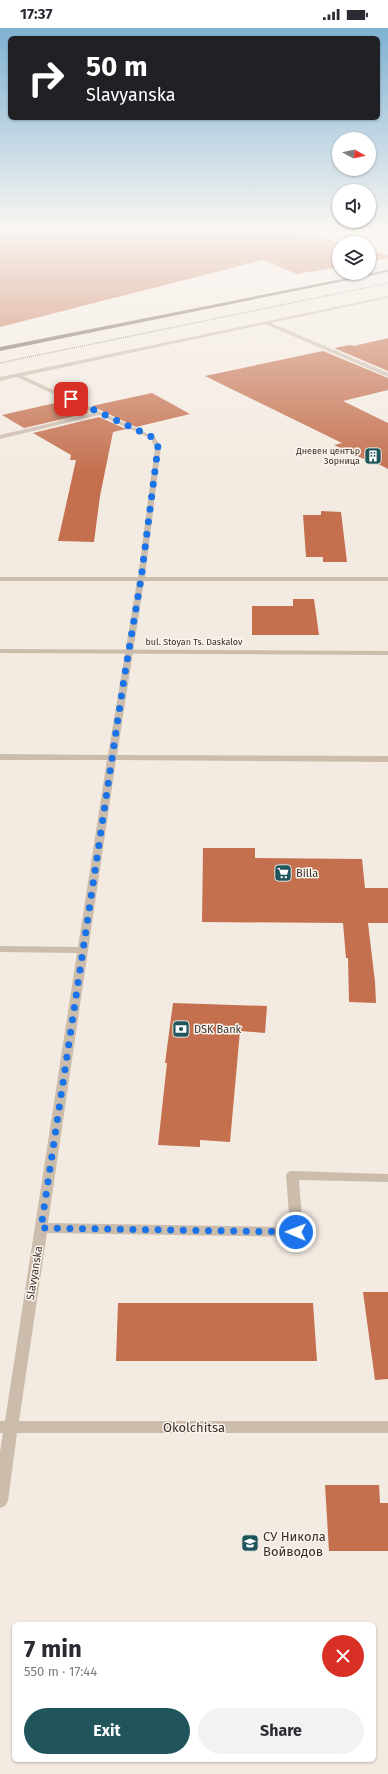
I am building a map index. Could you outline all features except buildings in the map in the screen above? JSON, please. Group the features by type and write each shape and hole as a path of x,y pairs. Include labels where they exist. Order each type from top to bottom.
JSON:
{"main road":[{"path":"0,349 182,312"}],"street":[{"path":"0,379 317,312"},
{"path":"266,323 388,374"},
{"name":"Slavyanska","path":"0,1501 6,1427 41,1228 141,579 158,447 152,437 17,375"},
{"path":"0,437 100,412"},
{"path":"0,579 388,579"},
{"name":"bul. Stoyan Ts. Daskalov","path":"0,651 388,653"},
{"path":"0,757 388,759"},
{"path":"0,949 83,950"},
{"path":"41,1228 296,1232 292,1175 388,1178"},
{"name":"Okolchitsa","path":"6,1427 388,1427"}],"railway":[{"path":"0,363 245,312"}],"place":[{"name":"Дневен център Зорница","path":"373,456"},
{"name":"Billa","path":"283,873"},
{"name":"DSK Bank","path":"181,1029"},
{"name":"СУ Никола Войводов","path":"250,1543"}],"route":[{"path":"71,399 152,437 158,447 141,579 124,679 41,1228 296,1232"}]}
